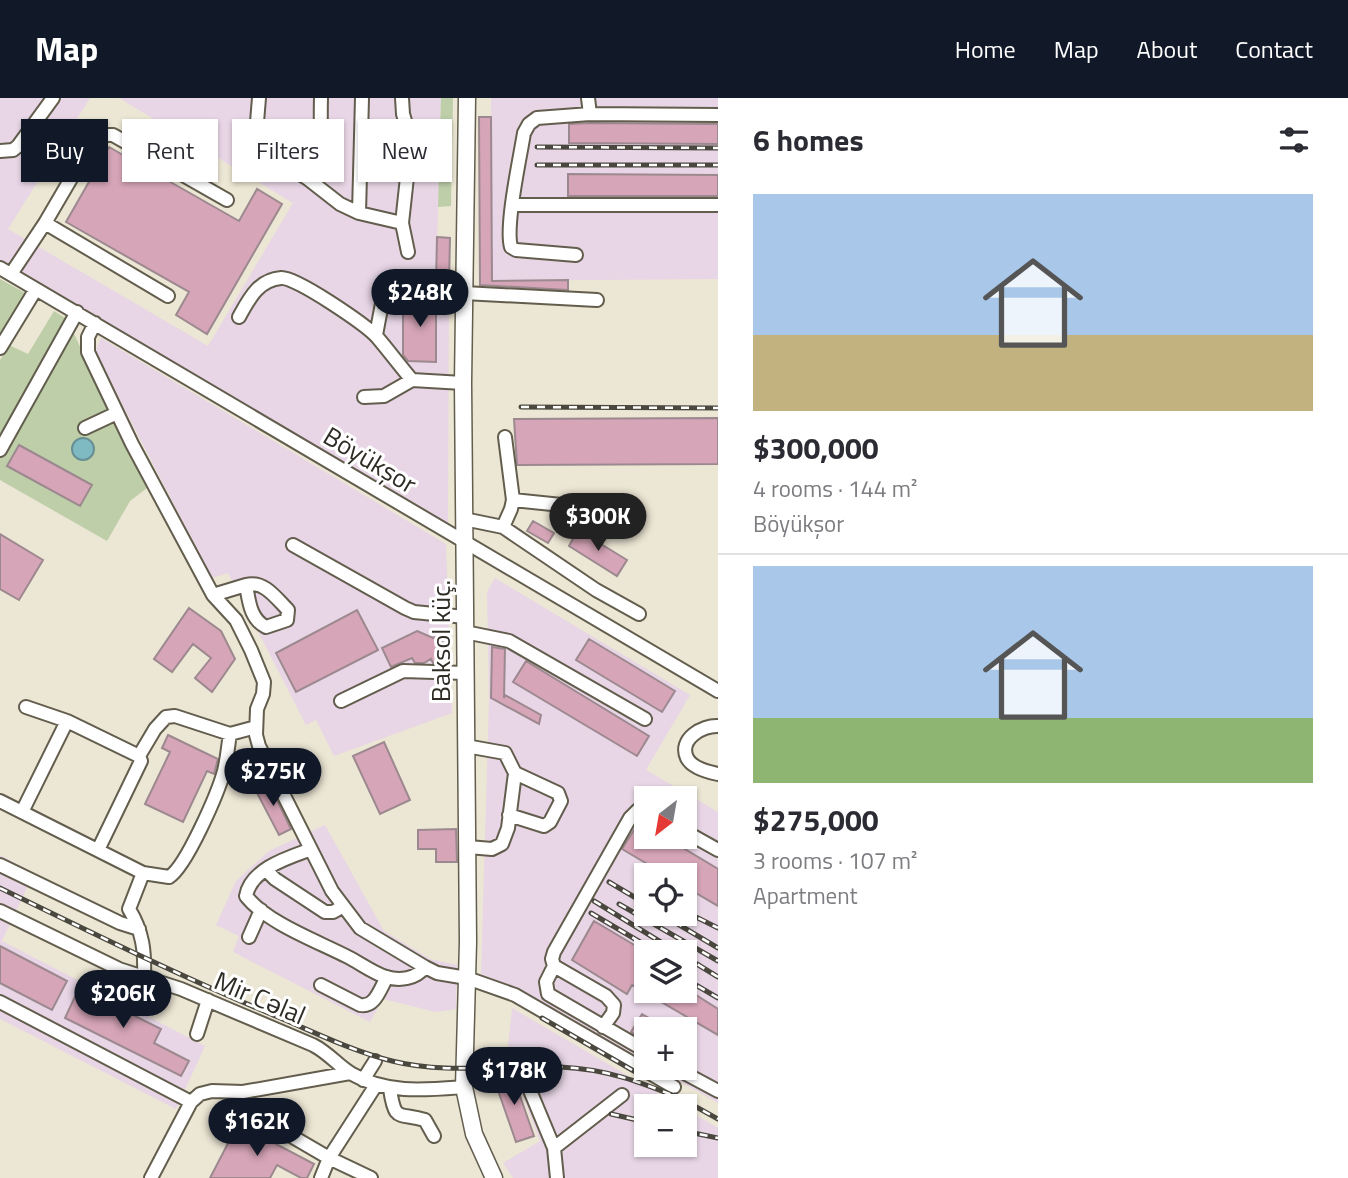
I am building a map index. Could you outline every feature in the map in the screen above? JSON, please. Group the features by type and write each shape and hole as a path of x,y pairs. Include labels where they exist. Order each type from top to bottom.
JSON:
{"main road":[{"name":"Baksol küç.","path":"467,98 463,383 468,847 464,1087 474,1134 495,1178"}],"street":[{"path":"0,151 13,150 18,146 52,98"},
{"path":"257,119 259,98"},
{"path":"321,98 321,119"},
{"path":"359,214 362,98"},
{"path":"402,98 403,114 411,141 402,223 408,252"},
{"path":"588,98 590,114"},
{"path":"576,255 516,250 511,247 509,241 513,205 524,133 529,124 537,118 590,114 718,115"},
{"path":"5,271 46,223 93,141 104,135 113,135 227,200"},
{"path":"313,182 340,204 359,214 402,223"},
{"path":"513,205 718,205"},
{"path":"46,223 168,296"},
{"name":"Böyükşor","path":"5,271 718,691"},
{"path":"239,317 261,285 282,277 318,294 376,335 412,380"},
{"path":"376,335 384,293 391,284 464,293 597,300"},
{"path":"0,348 36,289"},
{"path":"0,450 77,312"},
{"path":"95,323 88,337 88,352 117,413 213,595 236,620 264,682 257,709 258,746 309,850 342,907 360,928 425,967 515,995 674,1087"},
{"path":"364,397 384,396 412,380 463,383"},
{"path":"85,428 117,413"},
{"path":"503,527 513,500 505,437"},
{"path":"513,500 600,509"},
{"path":"464,519 503,527 596,590 639,614"},
{"path":"293,545 405,608 509,641 645,719"},
{"path":"213,595 246,585"},
{"path":"583,611 596,590"},
{"path":"341,701 403,671 465,673"},
{"path":"26,707 66,721 139,756 141,761 98,850"},
{"path":"139,756 155,729 166,717 175,716 230,734 256,727"},
{"path":"22,811 66,721"},
{"path":"718,726 703,727 695,732 686,752 691,763 718,774"},
{"path":"0,801 142,873 169,877 181,866 219,787 230,734"},
{"path":"466,746 505,753 515,773 502,845 492,849 468,847"},
{"path":"509,815 544,826 550,822 561,802 558,793 515,773"},
{"path":"634,814 554,952 554,966 546,982 548,994 634,1044"},
{"path":"697,838 718,850"},
{"path":"309,850 281,860 266,870 253,880 246,896 261,910 387,977 408,978 419,974 425,967"},
{"path":"0,865 120,923 139,929"},
{"path":"266,870 324,912 333,912 342,907"},
{"path":"142,873 129,909 145,949 144,978"},
{"path":"249,937 261,910"},
{"name":"Mir Cəlal","path":"0,911 119,969 208,1000 325,1051 349,1073 376,1085 390,1089 464,1087"},
{"path":"554,966 606,996 614,1004 613,1013 603,1027"},
{"path":"321,985 366,1006 371,1004 387,977"},
{"path":"197,1034 208,1000"},
{"path":"0,1002 191,1102"},
{"path":"363,1080 375,1061"},
{"path":"151,1178 191,1102 200,1094 212,1091 243,1092 349,1073"},
{"path":"524,1076 554,1148 557,1178"},
{"path":"697,1080 718,1091"},
{"path":"321,1178 329,1158 376,1085"},
{"path":"390,1089 393,1111 397,1115 425,1120 434,1136"},
{"path":"554,1148 622,1095"},
{"path":"257,1116 329,1158 371,1178"}],"shaded area":[{"path":"0,98 90,98 77,119 21,119 21,182 37,182 8,229 208,346 293,203 258,182 344,182 344,119 232,119 232,166 218,158 218,119 154,119 119,98 441,98 440,119 358,119 358,182 439,182 436,282 449,283 448,523 0,261"},
{"path":"491,98 718,98 718,279 492,281"},
{"path":"101,338 446,544 452,713 334,756 316,720 306,725 228,573 212,578 95,352"},
{"path":"495,578 690,695 646,770 673,786 634,786 634,849 697,849 697,800 718,812 718,1103 677,1080 697,1080 697,1017 634,1017 634,1055 519,989 481,974 489,700 487,592"},
{"path":"325,825 384,931 430,959 457,965 456,1009 436,1012 383,999 370,1022 233,952 239,936 216,925 236,881 269,851"},
{"path":"0,855 34,873 2,941 205,1046 176,1109 0,1019"},
{"path":"512,1008 659,1094 634,1094 634,1157 697,1157 697,1116 718,1128 718,1178 513,1178 503,1163 540,1141 507,1055"}],"green space":[{"path":"441,98 453,98 452,152 452,119 440,119"},
{"path":"439,182 451,182 451,206 438,207"},
{"path":"0,279 25,293 0,335"},
{"path":"54,311 67,319 147,488 130,501 107,541 0,480 0,360 9,345 28,354"}],"water":[{"path":"83,438 91,441 94,449 91,457 83,460 75,457 72,449 75,441"}],"building":[{"path":"479,117 491,117 492,281 568,280 568,290 480,285"},
{"path":"569,124 718,124 718,144 569,143"},
{"path":"108,149 122,154 122,182 170,182 239,221 257,189 282,204 207,334 176,315 189,292 66,222 89,182 108,182"},
{"path":"568,174 718,175 718,196 568,196"},
{"path":"437,237 450,238 449,282 436,281"},
{"path":"403,295 436,298 436,362 408,361 403,355"},
{"path":"718,418 718,464 517,465 514,419"},
{"path":"19,445 92,485 80,506 7,466"},
{"path":"533,521 554,533 548,543 527,531"},
{"path":"578,530 627,560 617,576 569,546"},
{"path":"0,534 43,560 19,600 0,589"},
{"path":"189,608 221,631 235,659 212,692 195,678 211,658 193,644 172,672 154,659"},
{"path":"357,610 378,650 296,692 276,653"},
{"path":"417,631 433,638 439,635 444,645 437,648 445,663 433,663 431,659 424,663 415,663 412,658 391,667 382,648"},
{"path":"589,639 675,691 662,712 576,660"},
{"path":"492,647 505,649 504,698 505,695 541,715 539,724 491,698"},
{"path":"526,661 649,736 637,756 513,682"},
{"path":"168,735 218,759 214,774 207,771 183,822 145,804 170,752 162,748"},
{"path":"384,742 410,800 380,814 353,756"},
{"path":"268,782 291,829 279,835 255,789"},
{"path":"456,829 457,862 436,862 436,849 418,849 418,830"},
{"path":"634,830 634,849 685,849 718,869 718,906 697,894 697,863 646,863 622,849"},
{"path":"594,921 634,945 634,986 632,985 627,994 572,960"},
{"path":"0,946 67,981 52,1010 0,983"},
{"path":"79,988 161,1029 154,1043 189,1061 181,1076 65,1018"},
{"path":"697,996 718,1009 718,1035 697,1023 697,1017 687,1017 663,1003 697,1003"},
{"path":"512,1073 534,1136 516,1142 494,1079"},
{"path":"238,1124 314,1164 307,1178 301,1178 277,1165 270,1178 210,1178"}],"railway":[{"path":"537,147 718,148"},
{"path":"537,165 718,165"},
{"path":"521,407 718,408"},
{"path":"609,882 634,897"},
{"path":"0,888 208,987 377,1057 434,1067 539,1066 593,1070 669,1094"},
{"path":"594,901 657,940"},
{"path":"619,904 718,961"},
{"path":"591,913 637,940"},
{"path":"697,918 718,928"},
{"path":"681,926 718,948"},
{"path":"697,964 718,977"},
{"path":"697,986 718,998"},
{"path":"542,1018 634,1071"},
{"path":"697,1107 718,1119"},
{"path":"611,1114 634,1119"},
{"path":"697,1134 718,1138"}]}
